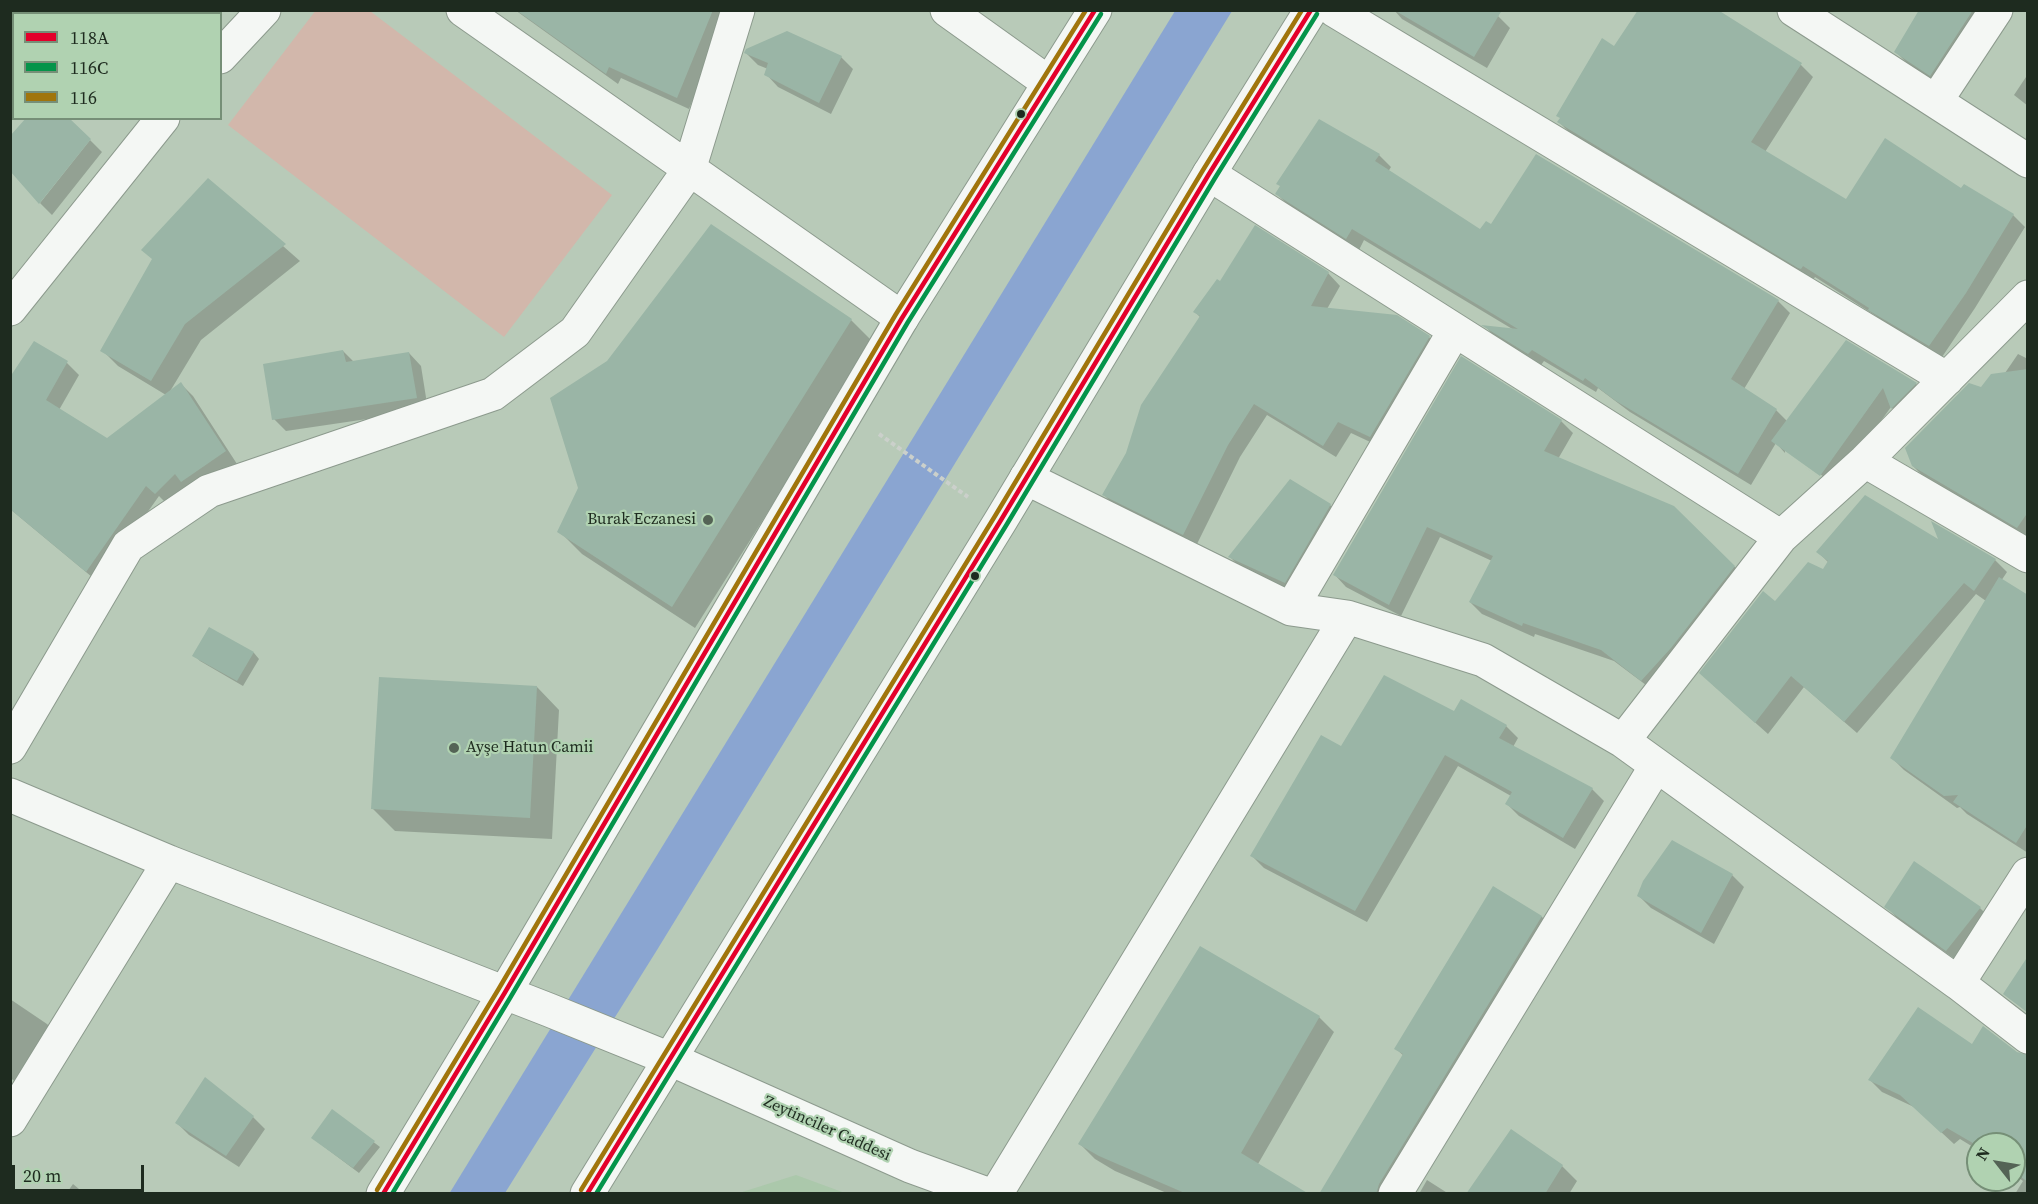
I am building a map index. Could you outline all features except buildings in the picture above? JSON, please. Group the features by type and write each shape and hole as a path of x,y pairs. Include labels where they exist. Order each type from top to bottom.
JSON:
{"street":[{"path":"222,55 264,10"},
{"path":"463,10 902,318"},
{"path":"10,747 128,546 209,491 493,394 575,332 689,170 738,10"},
{"path":"947,10 1049,83"},
{"path":"383,1194 504,994 902,318 1095,10"},
{"path":"587,1194 1311,10"},
{"path":"1335,10 1947,379"},
{"path":"1936,102 1996,10"},
{"path":"1794,11 2028,161"},
{"path":"10,309 154,122"},
{"path":"1209,174 1781,537"},
{"path":"1623,741 1781,537 1865,461 2028,297"},
{"path":"1291,609 1455,330"},
{"path":"1865,461 2028,556"},
{"path":"1026,478 1291,609 1347,617 1483,660 1623,741 1958,983 2028,1037"},
{"path":"996,1194 1347,617"},
{"path":"1395,1194 1656,766"},
{"name":"Zeytinciler Caddesi","path":"10,795 169,862 670,1059 910,1166 987,1194"},
{"path":"10,1120 169,862"},
{"path":"1958,983 2028,874"}],"path":[{"path":"876,432 974,501"}],"shaded area":[{"path":"316,10 370,11 612,195 504,337 228,125"},
{"path":"796,1175 845,1193 739,1193"}],"water":[{"path":"1175,11 1232,11 657,950 505,1193 449,1194"}],"transit line":[{"name":"116","path":"377,1190 498,990 896,314 1086,10"},
{"name":"118A","path":"383,1194 504,994 902,318 1095,10"},
{"name":"116","path":"581,1190 995,516 1302,10"},
{"name":"118A","path":"587,1194 1311,10"},
{"name":"116C","path":"392,1194 908,322 1101,14"},
{"name":"116C","path":"596,1194 1317,14"}],"place":[{"name":"Burak Eczanesi","path":"708,520"},
{"name":"Ayşe Hatun Camii","path":"454,748"}]}
